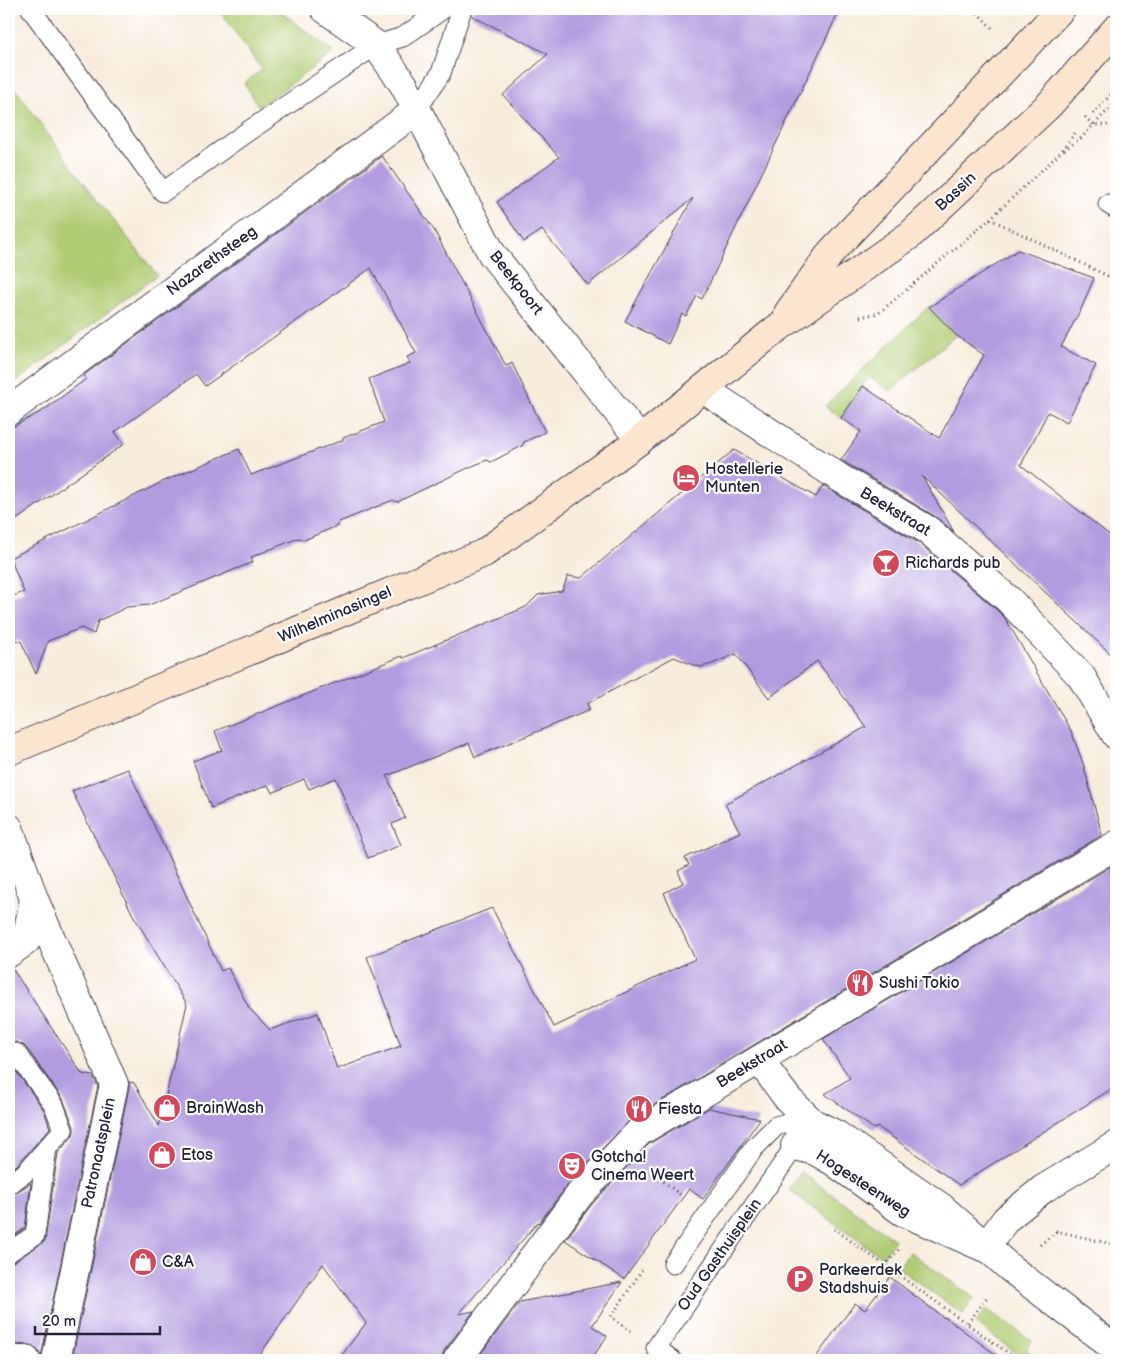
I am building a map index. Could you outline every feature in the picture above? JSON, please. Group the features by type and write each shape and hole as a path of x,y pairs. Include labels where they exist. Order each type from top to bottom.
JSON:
{"street":[{"name":"Beekpoort","path":"325,9 376,45 404,85 492,254 640,440"},
{"name":"Bassin","path":"775,330 832,251 1061,9"},
{"name":"Bassin","path":"640,440 775,330 910,235 1049,105 1116,29"},
{"name":"Nazarethsteeg","path":"9,411 416,111"},
{"name":"Beekstraat","path":"703,389 840,478 928,530 1009,600 1081,676 1116,735"},
{"name":"Wilhelminasingel","path":"9,751 484,553 640,440"},
{"name":"Patronaatsplein","path":"9,828 34,900 114,1084 56,1360"},
{"name":"Beekstraat","path":"457,1360 580,1194 638,1132 1116,845"},
{"path":"9,953 26,941 34,900"},
{"name":"Hogesteenweg","path":"759,1060 788,1099 813,1123 837,1135 941,1207 985,1248 1108,1352"},
{"name":"Hogesteenweg","path":"813,1123 795,1146 814,1151 834,1162 903,1212 985,1248"},
{"path":"985,1248 1006,1218 1043,1189 1116,1145"},
{"path":"16,1360 26,1360"}],"lane":[{"path":"32,9 163,192 247,132 376,45 403,37 443,9"},
{"path":"416,111 441,73 462,9"},
{"path":"9,1057 16,1054 54,1106 62,1130 25,1174 9,1184"},
{"path":"672,1264 754,1148 776,1126 794,1120 813,1123"},
{"name":"Oud Gasthuisplein","path":"672,1360 656,1348 795,1146"},
{"path":"9,1252 35,1235 47,1148"}],"path":[{"path":"974,9 994,31"},
{"path":"1061,152 1081,138 1116,102"},
{"path":"990,219 1116,280"},
{"path":"1006,1218 1116,1245"},
{"path":"834,1229 1018,1360"},
{"path":"885,1266 903,1244"},
{"path":"968,1323 983,1302"}],"green space":[{"path":"219,9 277,9 334,52 259,107 244,83 262,70"},
{"path":"9,80 74,170 157,275 9,387"},
{"path":"929,306 956,335 890,391 869,377 841,418 825,406"},
{"path":"801,1172 895,1240 882,1257 789,1190"},
{"path":"910,1252 974,1298 963,1314 898,1268"},
{"path":"986,1309 1032,1341 1026,1349 1040,1360 1025,1360 976,1323"}],"building":[{"path":"473,9 840,9 702,299 697,296 686,316 682,314 668,344 625,321 693,198 588,285 542,230 524,242 497,202 559,157 503,95 548,54 472,16"},
{"path":"382,156 434,230 506,366 512,363 545,432 491,462 487,460 470,467 397,502 393,500 339,522 337,526 304,540 299,538 251,557 253,562 149,605 127,607 98,621 94,634 81,628 48,641 36,674 21,641 19,642 18,640 9,644 9,598 24,592 10,558 162,482 239,449 251,475 343,440 343,438 384,422 369,379 410,363 407,357 416,353 371,268 205,386 196,374 115,432 124,444 9,525 9,429 44,410 86,379 84,375"},
{"path":"1018,250 1094,278 1082,307 1061,347 1096,365 1067,422 1048,412 1021,465 1116,540 1116,659 922,476 954,532 936,517 841,460 861,431 841,418 863,386 939,438 984,355 956,335 929,307"},
{"path":"734,450 816,497 823,486 919,543 1005,618 1071,731 1083,763 1102,835 631,1119 569,1183 539,1223 459,1314 474,1311 444,1351 442,1360 338,1360 366,1323 323,1264 256,1360 72,1360 129,1082 134,1083 159,1126 187,1004 133,915 72,791 128,769 221,971 228,968 249,1008 270,1030 318,1013 337,1069 401,1046 367,957 492,908 554,1027 695,959 664,893 683,883 678,871 689,865 685,858 740,832 725,804 866,727 817,661 769,698 736,654 701,667 674,657 587,704 590,710 475,757 469,743 387,776 405,818 392,824 401,845 368,858 336,778 309,789 304,779 272,793 268,785 211,808 193,761 222,750 215,731 402,656 403,658 526,607 538,595 562,591 568,576 581,578"},
{"path":"1110,867 1116,891 1116,1086 959,1185 878,1127 874,1129 825,1094 850,1078 823,1039"},
{"path":"9,968 12,968 82,1074 93,1076 98,1086 41,1357 33,1346 26,1344 9,1346 9,1263 45,1241 58,1153 72,1137 74,1127 63,1099 25,1046 16,1042 9,1044"},
{"path":"13,1067 44,1110 50,1128 17,1165 9,1171 9,1068"},
{"path":"709,1108 760,1119 703,1199 689,1189 624,1279 565,1240 592,1204 649,1144"},
{"path":"31,1183 25,1228 9,1239 9,1195"},
{"path":"890,1277 1003,1360 814,1360 855,1303 865,1310"},
{"path":"622,1282 592,1326 607,1336 591,1360 476,1360 520,1302"}],"place":[{"name":"Hostellerie Munten","path":"686,478"},
{"name":"Richards pub","path":"886,563"},
{"name":"Sushi Tokio","path":"860,983"},
{"name":"BrainWash","path":"167,1108"},
{"name":"Fiesta","path":"639,1109"},
{"name":"Etos","path":"162,1155"},
{"name":"Gotcha! Cinema Weert","path":"572,1166"},
{"name":"C&A","path":"143,1262"},
{"name":"Parkeerdek Stadshuis","path":"800,1279"}]}
